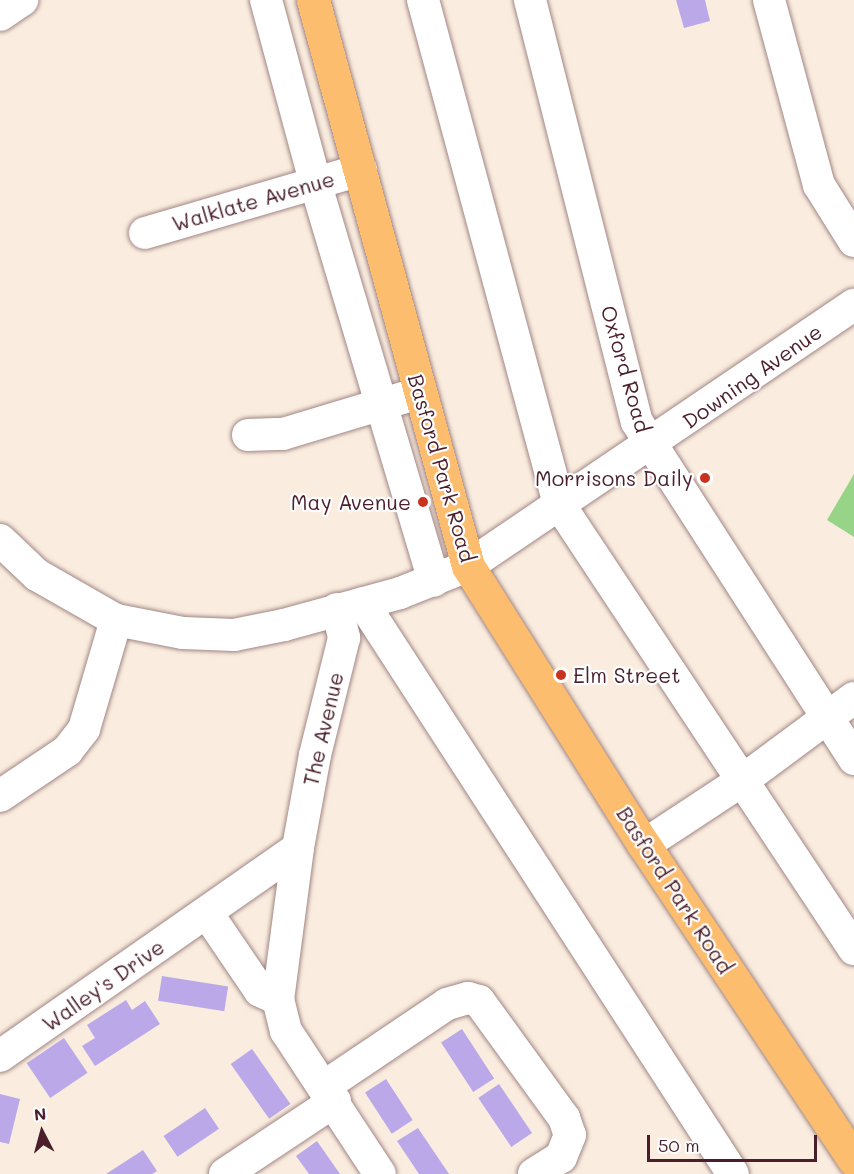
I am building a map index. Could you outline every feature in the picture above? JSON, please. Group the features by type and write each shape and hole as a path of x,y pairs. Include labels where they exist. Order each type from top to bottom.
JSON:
{"main road":[{"name":"Basford Park Road","path":"313,0 468,566 644,845 854,1160"}],"street":[{"path":"0,15 22,0"},
{"name":"Basford Park Road","path":"266,0 315,182 434,581"},
{"path":"423,0 559,504 854,949"},
{"name":"Oxford Road","path":"530,0 637,422 650,446 854,759"},
{"path":"769,0 819,185 854,241"},
{"name":"Walklate Avenue","path":"145,233 361,170"},
{"name":"Downing Avenue","path":"468,566 650,446 854,305"},
{"path":"248,435 283,434 419,393"},
{"path":"0,540 37,575 117,621 183,633 234,635 350,606 434,581 468,566"},
{"path":"350,606 733,1174"},
{"name":"The Avenue","path":"350,606 315,755 298,848 278,999 286,1031 330,1093 380,1174"},
{"path":"0,796 67,751 84,729 117,621"},
{"path":"644,845 743,780 854,698"},
{"path":"278,999 260,991 207,913 298,848"},
{"name":"Walley's Drive","path":"0,1056 207,913"},
{"path":"225,1174 447,1004 468,998 479,1000 564,1118 570,1135 561,1157 534,1174"}],"green space":[{"path":"854,474 854,537 827,520"}],"building":[{"path":"676,0 705,0 710,21 684,28"},
{"path":"162,976 228,986 224,1011 158,1001"},
{"path":"126,1000 132,1010 145,1001 160,1024 95,1066 82,1046 95,1038 87,1025"},
{"path":"462,1029 494,1078 473,1092 441,1043"},
{"path":"64,1038 87,1073 50,1098 27,1063"},
{"path":"252,1049 290,1104 269,1119 231,1064"},
{"path":"386,1079 413,1120 392,1134 365,1093"},
{"path":"499,1084 532,1133 511,1147 478,1098"},
{"path":"0,1094 20,1099 9,1144 0,1142"},
{"path":"205,1108 219,1129 178,1157 164,1136"},
{"path":"418,1128 449,1174 419,1174 397,1141"},
{"path":"317,1141 340,1174 309,1174 296,1156"},
{"path":"143,1150 157,1171 152,1174 106,1174"}],"place":[{"name":"Morrisons Daily","path":"705,478"},
{"name":"May Avenue","path":"423,502"},
{"name":"Elm Street","path":"561,675"}]}
